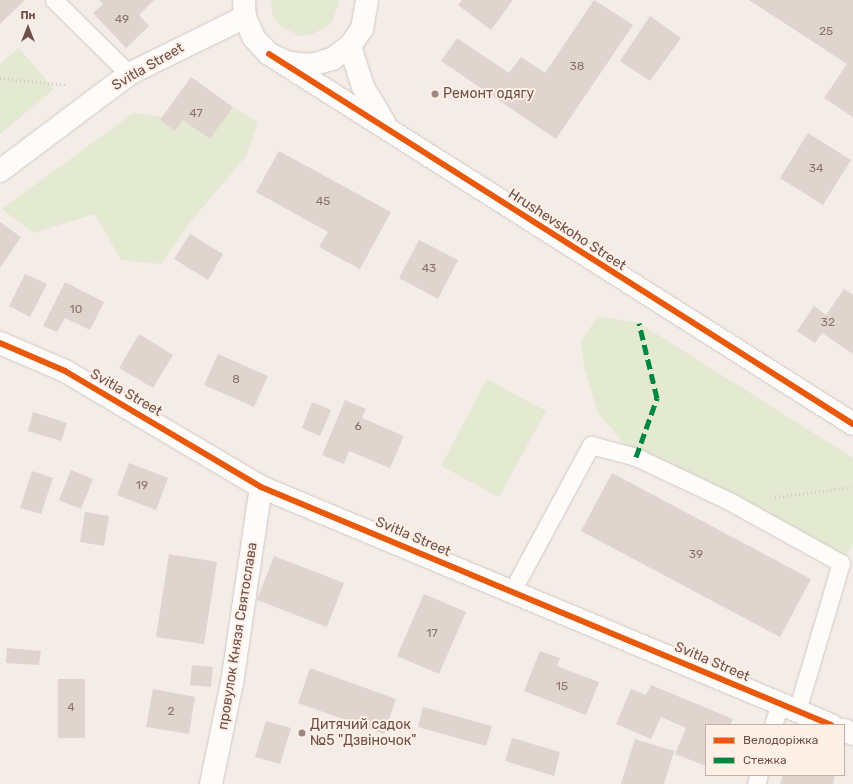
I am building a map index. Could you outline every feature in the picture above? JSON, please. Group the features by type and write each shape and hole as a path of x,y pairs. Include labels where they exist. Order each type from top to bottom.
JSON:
{"street":[{"path":"245,9 254,38 269,54 289,63 311,65 332,59 350,46 362,28 369,3"},
{"name":"Svitla Street","path":"0,171 129,74 245,9"},
{"name":"Hrushevskoho Street","path":"350,46 364,87 387,127"},
{"name":"Hrushevskoho Street","path":"269,54 387,127 584,256 853,424"},
{"name":"Svitla Street","path":"0,343 65,371 261,487 829,724"},
{"name":"провулок Князя Святослава","path":"211,784 232,683 261,487"}],"lane":[{"path":"54,0 129,74"},
{"path":"512,591 591,445 636,457 731,502 841,563 788,707 774,724"}],"path":[{"path":"0,78 108,90"},
{"path":"731,502 853,487"}],"green space":[{"path":"271,0 339,0 339,3 331,24 311,35 300,36 280,26 273,17"},
{"path":"19,48 54,89 0,134 0,64"},
{"path":"233,107 258,122 246,156 192,220 161,264 121,260 95,214 33,233 2,209 133,113 200,121"},
{"path":"598,316 639,323 853,458 853,544 841,563 636,457 598,413 584,366 581,341"},
{"path":"487,379 546,411 499,497 441,466"}],"building":[{"path":"0,0 25,0 0,24"},
{"path":"99,0 154,0 139,15 149,26 126,48 93,13 103,4"},
{"path":"462,0 513,0 491,30 458,5"},
{"path":"594,0 633,25 556,139 441,61 457,38 509,73 521,57 545,73"},
{"path":"749,0 853,0 853,117 824,98 847,64"},
{"path":"650,16 681,38 650,81 620,61"},
{"path":"191,77 233,107 210,139 183,120 175,131 160,120"},
{"path":"808,133 851,160 823,205 780,178"},
{"path":"279,151 391,212 360,269 319,247 328,232 256,192"},
{"path":"0,222 21,237 0,268"},
{"path":"190,234 223,254 208,280 174,259"},
{"path":"419,240 458,260 438,299 399,278"},
{"path":"25,274 47,284 30,317 9,306"},
{"path":"65,282 104,302 90,330 65,318 57,332 43,326"},
{"path":"844,289 853,295 853,354 822,333 815,343 797,331 814,306 826,315"},
{"path":"139,334 173,355 153,388 119,368"},
{"path":"218,354 268,376 254,407 204,385"},
{"path":"345,400 366,409 362,418 404,436 390,468 349,451 344,464 322,455"},
{"path":"312,402 331,410 320,436 302,428"},
{"path":"33,412 67,423 61,441 28,431"},
{"path":"129,463 168,478 156,510 117,495"},
{"path":"71,470 93,479 81,509 59,500"},
{"path":"32,471 53,478 41,514 20,508"},
{"path":"612,473 811,579 780,637 581,531"},
{"path":"85,512 109,516 104,546 80,542"},
{"path":"169,554 217,562 204,644 156,637"},
{"path":"274,556 344,583 327,627 257,600"},
{"path":"424,594 466,612 439,674 397,656"},
{"path":"7,648 41,651 39,665 6,663"},
{"path":"540,651 560,658 557,666 599,682 586,715 524,691"},
{"path":"192,665 213,667 211,687 190,685"},
{"path":"310,668 396,699 384,734 298,703"},
{"path":"58,679 85,679 85,738 58,738"},
{"path":"651,685 733,719 730,724 705,724 705,766 675,754 686,728 661,717 651,739 616,724 631,689 646,695"},
{"path":"153,689 195,697 189,734 146,727"},
{"path":"423,707 492,726 486,746 418,727"},
{"path":"266,721 291,728 280,764 255,757"},
{"path":"512,738 560,752 554,776 505,761"},
{"path":"635,739 674,751 664,784 621,784"},
{"path":"783,776 835,776 833,784 780,784"}],"marked path":[{"path":"636,457 657,398 639,323"}],"cycle path":[{"path":"269,54 853,424"},
{"path":"0,343 65,371 261,487 829,724"}],"place":[{"name":"Ремонт одягу","path":"435,94"},
{"name":"Дитячий садок №5 \"Дзвіночок\"","path":"302,733"}]}
